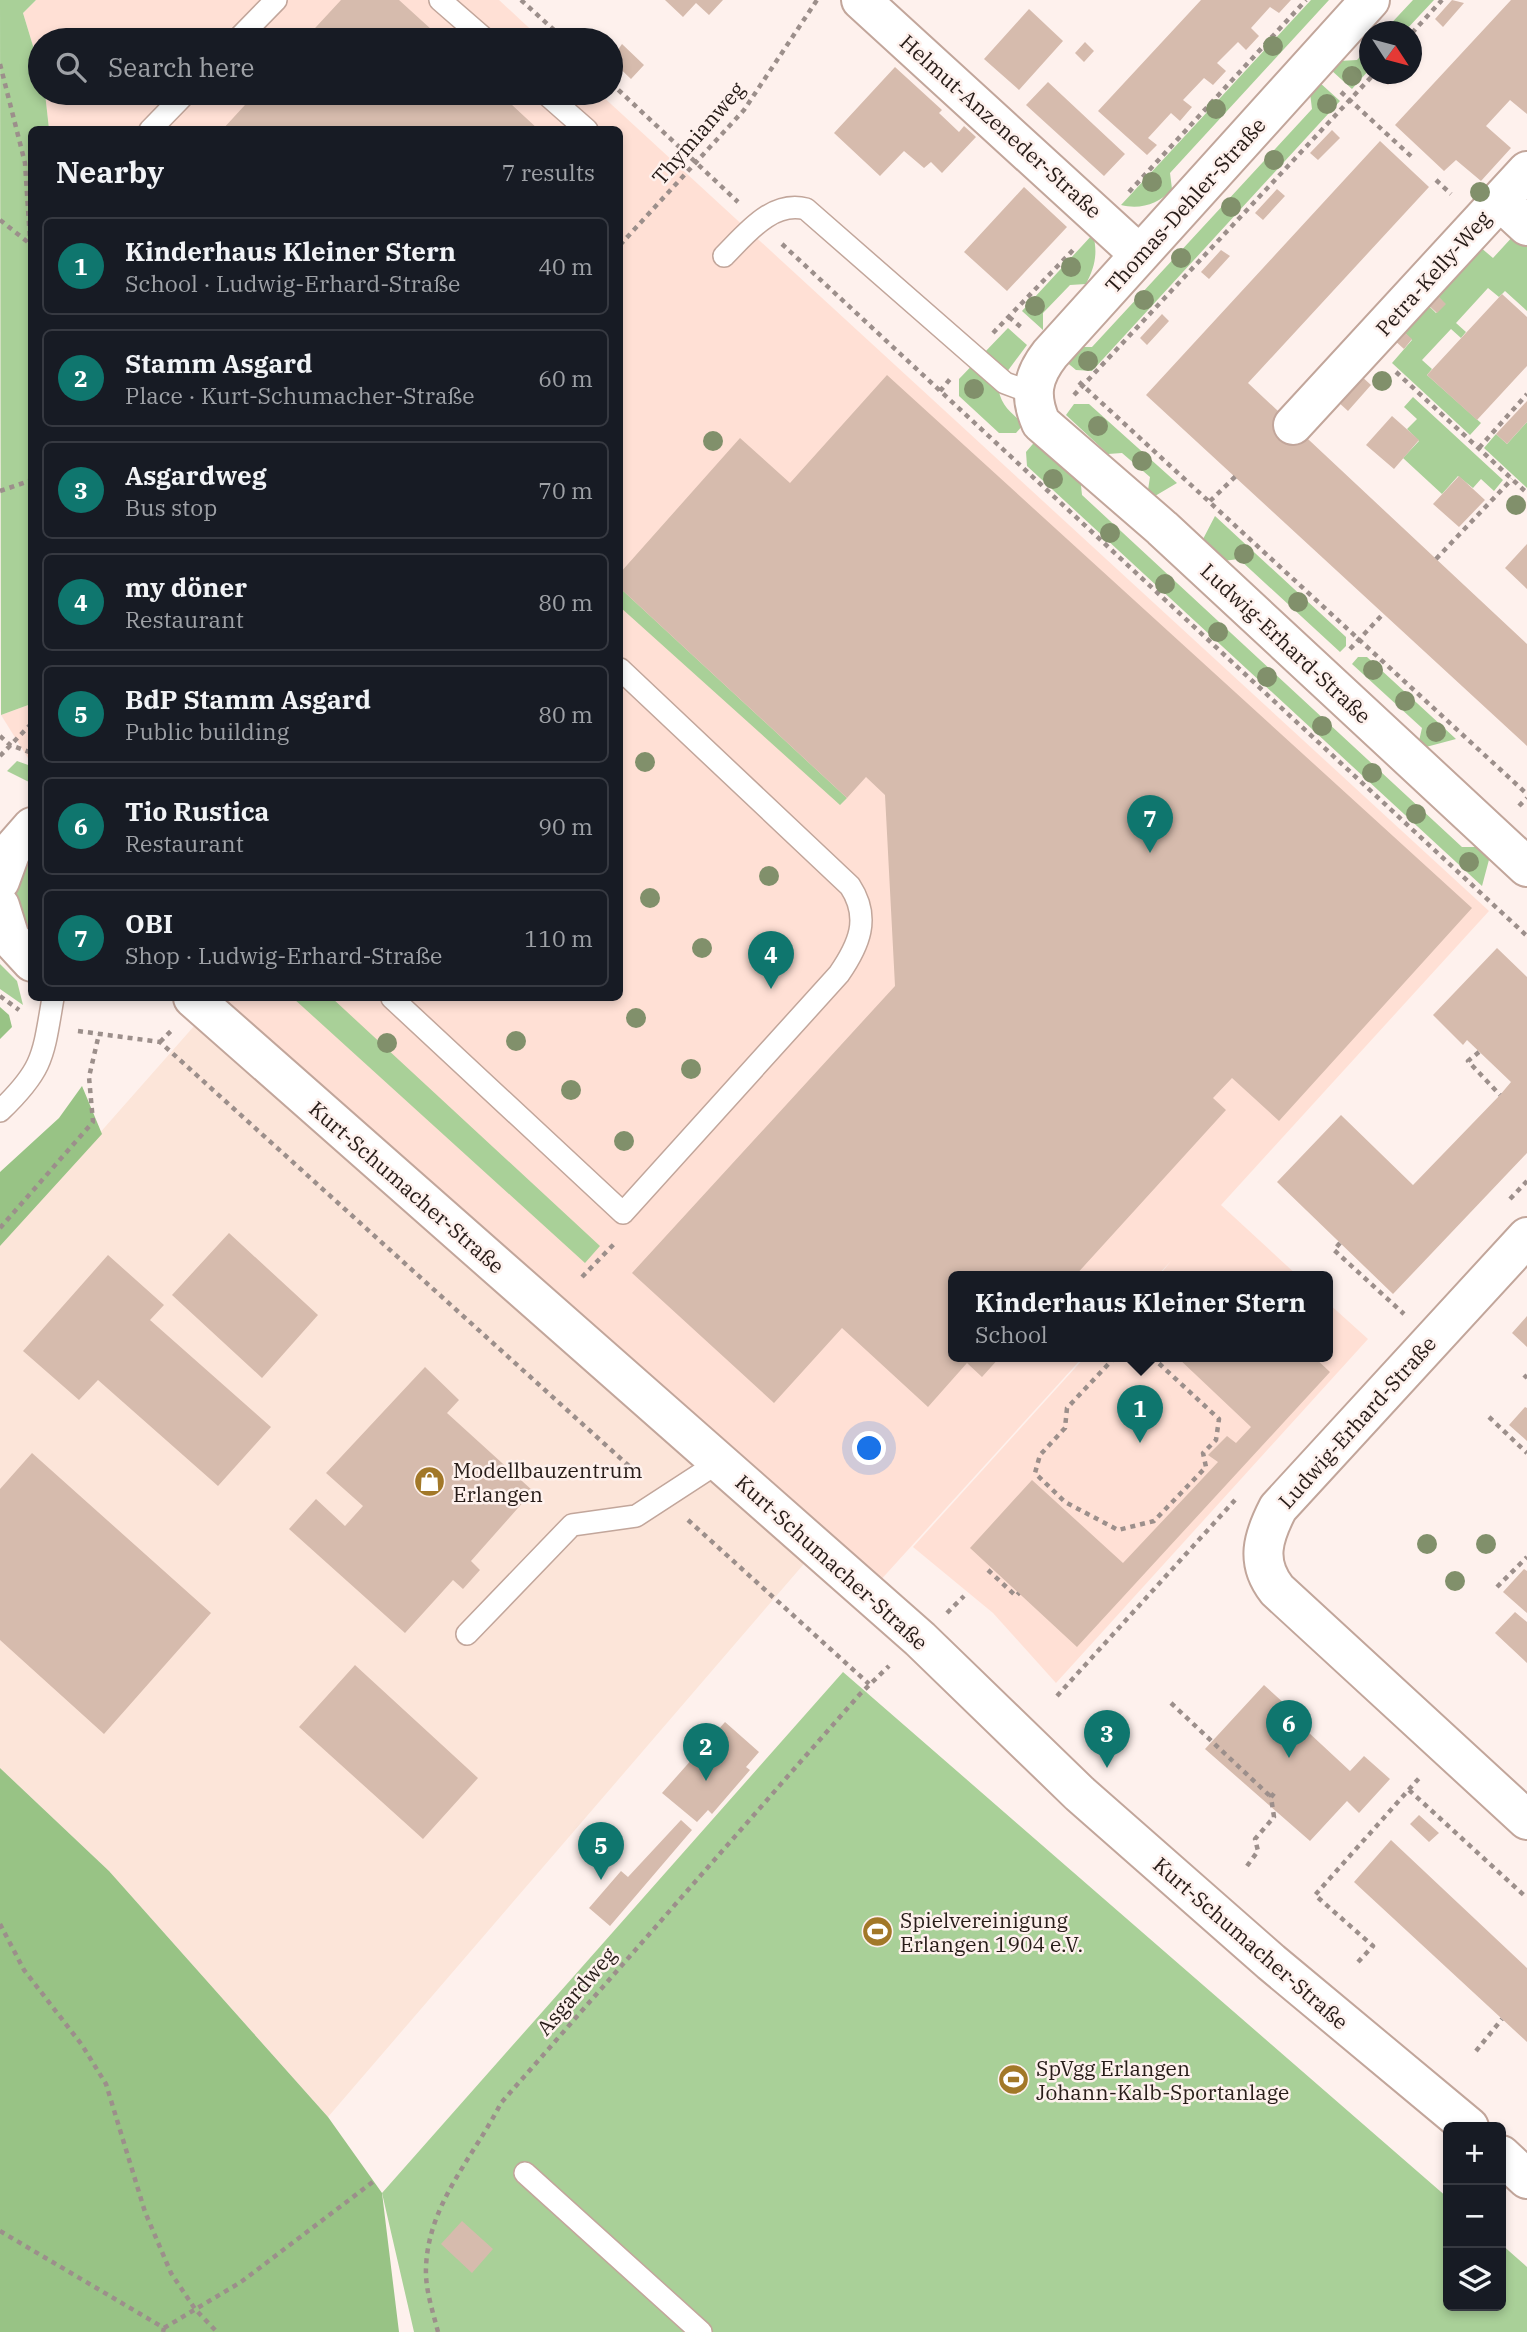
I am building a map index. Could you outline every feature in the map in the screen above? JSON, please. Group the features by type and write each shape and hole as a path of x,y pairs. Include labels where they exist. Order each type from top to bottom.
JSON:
{"street":[{"name":"Helmut-Anzeneder-Straße","path":"861,0 1139,254"},
{"name":"Thomas-Dehler-Straße","path":"1037,408 1040,368 1050,354 1370,0"},
{"name":"Petra-Kelly-Weg","path":"1293,425 1367,345 1513,213 1527,171"},
{"name":"Ludwig-Erhard-Straße","path":"1037,408 1164,531 1527,867"},
{"path":"0,881 18,827"},
{"path":"0,906 10,937 28,957"},
{"name":"Kurt-Schumacher-Straße","path":"196,1001 920,1639 1090,1803 1271,1962 1463,2122"},
{"name":"Ludwig-Erhard-Straße","path":"1527,1237 1278,1508 1263,1542 1263,1568 1276,1590 1527,1820"},
{"path":"1506,2160 1527,2179"}],"lane":[{"path":"249,28 276,0"},
{"path":"440,0 472,28"},
{"path":"154,126 174,105"},
{"path":"559,105 582,126"},
{"path":"724,256 778,209 794,206 806,209 1037,408"},
{"path":"395,1001 623,1213 825,990 852,956 861,933 860,904 850,886 623,672"},
{"path":"0,1111 33,1077 48,1027 52,1001"},
{"path":"467,1634 572,1525 636,1516 719,1462"},
{"path":"525,2173 701,2332"}],"path":[{"path":"521,0 552,28"},
{"name":"Thymianweg","path":"623,242 744,110 817,0"},
{"path":"1422,22 1443,0"},
{"path":"0,69 24,163 28,216"},
{"path":"1084,386 1364,84"},
{"path":"623,94 1527,936"},
{"path":"1349,100 1412,158"},
{"path":"0,219 28,241"},
{"path":"1009,317 1527,793"},
{"name":"Petra-Kelly-Weg","path":"1367,345 1527,493"},
{"path":"1479,448 1527,394"},
{"path":"1210,501 1236,476"},
{"path":"1436,559 1512,479"},
{"path":"0,491 28,481"},
{"path":"1323,678 1382,614"},
{"path":"0,756 28,727"},
{"path":"0,736 9,745 28,752"},
{"path":"48,1027 160,1042 665,1499"},
{"path":"0,1228 93,1122 89,1077 99,1034"},
{"path":"1479,1052 1468,1061 1500,1095"},
{"path":"582,1277 632,1226 623,1213"},
{"path":"1340,1243 1334,1250 1405,1315"},
{"path":"1110,1362 1067,1408 1065,1428 1040,1455 1035,1473 1065,1502 1118,1531 1154,1521 1206,1467 1203,1452 1216,1440 1219,1419 1157,1362"},
{"path":"1489,1417 1527,1453"},
{"name":"Asgardweg","path":"438,2332 425,2271 429,2238 457,2172 501,2103 869,1684 665,1499"},
{"path":"1160,1515 1164,1520"},
{"path":"1497,1587 1527,1557"},
{"path":"988,1570 1016,1596 1019,1593"},
{"path":"1171,1703 1271,1797 1274,1817 1255,1839 1258,1851 1247,1866"},
{"path":"1359,1962 1373,1946 1315,1895 1447,1747"},
{"path":"1271,1797 1278,1790"},
{"path":"1409,1790 1527,1898"},
{"path":"0,1924 24,1970 82,2045 106,2084 145,2212 171,2273 195,2309 217,2332"},
{"path":"1476,2051 1502,2019"},
{"path":"0,2231 164,2330 241,2282 374,2181"}],"shaded area":[{"path":"36,0 499,0 529,28 28,29 23,13"},
{"path":"46,105 612,105 1489,911 1221,1205 1292,1271 1163,1271 1171,1261 1162,1271 948,1271 948,1362 1078,1362 858,1605 181,1001 623,1001 623,126 49,126"},
{"path":"28,705 28,758 1,715"},
{"path":"195,1025 809,1558 328,2117 109,1871 0,1768 0,1246"},
{"path":"1333,1307 1368,1339 1056,1683 993,1613 913,1547 1080,1362 1333,1362"}],"green space":[{"path":"0,0 36,0 23,13 28,29 28,105 46,105 49,126 28,126 28,705 1,715"},
{"path":"1311,0 1329,0 1170,173 1172,189 1161,199 1149,204 1135,207 1121,205"},
{"path":"1413,0 1434,0 1414,21 1393,21"},
{"path":"1359,58 1359,81 1352,89 1331,70 1339,61"},
{"path":"1319,82 1340,101 1092,371 1076,370 1064,360 1074,347 1092,347 1312,109 1310,93"},
{"path":"1093,234 1095,260 1086,284 1070,285 1043,313 1043,330 1022,311"},
{"path":"1515,234 1527,245 1527,311 1505,291 1499,297 1488,288 1456,323 1466,332 1461,338 1451,329 1422,360 1432,369 1427,375 1481,423 1470,435 1392,363 1412,340 1402,330 1426,303 1436,313 1445,304 1435,293 1480,247 1493,258"},
{"path":"1008,328 1027,345 998,384 999,391 1006,407 1024,424 1016,433 999,433 959,396 959,379"},
{"path":"1413,397 1503,480 1494,491 1481,479 1473,488 1458,476 1442,494 1403,458 1419,441 1407,429 1417,419 1404,407"},
{"path":"1074,404 1089,404 1177,483 1155,496 1148,490 1150,477 1122,453 1108,454 1066,415"},
{"path":"1527,422 1527,488 1484,448 1496,434 1507,444"},
{"path":"1038,438 1080,476 1082,495 1462,847 1479,847 1490,856 1482,886 1027,466 1026,452"},
{"path":"1215,516 1346,637 1346,646 1340,652 1239,559 1223,561 1202,541"},
{"path":"623,591 847,798 840,805 623,610"},
{"path":"1358,657 1367,657 1456,739 1426,747 1419,741 1422,728 1352,664"},
{"path":"17,761 28,765 28,782 7,771"},
{"path":"28,858 28,931 17,902 16,894"},
{"path":"0,964 17,981 23,1005 0,989"},
{"path":"296,1001 335,1001 600,1246 585,1263"},
{"path":"0,1007 9,1015 12,1027 0,1039"},
{"path":"82,1086 102,1134 0,1246 0,1172 59,1118"},
{"name":"Spielvereinigung Erlangen 1904 e.V.","path":"843,1672 1443,2194 1443,2311 1506,2311 1506,2248 1527,2267 1527,2332 414,2332 382,2193"},
{"path":"0,1768 109,1871 328,2117 382,2193 399,2332 0,2332"}],"building":[{"path":"341,0 399,0 430,28 315,28"},
{"path":"665,0 723,0 709,15 696,3 683,17"},
{"path":"1201,0 1291,0 1279,13 1270,7 1251,28 1259,36 1246,50 1238,42 1217,63 1226,71 1213,85 1204,78 1183,100 1192,107 1180,121 1171,113 1148,138 1157,145 1147,155 1098,111"},
{"path":"1452,0 1464,3 1443,27 1435,19"},
{"path":"1511,0 1527,0 1527,114 1510,100 1486,126 1511,148 1481,181 1456,160 1444,171 1395,125"},
{"path":"1029,9 1063,41 1019,90 984,59"},
{"path":"1085,42 1094,51 1084,62 1075,53"},
{"path":"623,45 644,65 631,79 623,71"},
{"path":"895,67 942,110 939,113 959,132 964,126 976,137 942,173 931,162 924,168 904,151 880,176 834,133"},
{"path":"1048,82 1125,154 1104,176 1026,105"},
{"path":"245,105 512,105 535,126 226,126"},
{"path":"1332,130 1340,138 1318,160 1310,153"},
{"path":"1380,141 1429,187 1248,383 1527,644 1527,746 1146,395"},
{"path":"1024,187 1067,227 1007,291 964,252"},
{"path":"1277,189 1285,196 1263,220 1255,213"},
{"path":"1221,250 1230,256 1209,279 1201,272"},
{"path":"1435,293 1446,304 1437,313 1426,303"},
{"path":"1502,294 1527,317 1527,366 1477,420 1427,375"},
{"path":"1162,314 1169,321 1147,345 1140,338"},
{"path":"1402,330 1412,339 1404,349 1393,339"},
{"path":"887,375 1472,908 1279,1121 1232,1078 1213,1098 1226,1110 1079,1271 948,1271 948,1362 996,1362 982,1377 967,1363 928,1407 842,1328 774,1403 632,1273 895,986 885,795 866,777 847,798 623,591 623,570 740,438 790,483"},
{"path":"1360,375 1371,385 1348,411 1337,401"},
{"path":"1527,401 1527,422 1507,444 1496,434"},
{"path":"1392,416 1419,440 1394,469 1366,445"},
{"path":"1459,476 1485,500 1459,527 1433,504"},
{"path":"1527,544 1527,589 1505,568"},
{"path":"1497,948 1527,977 1527,1153 1393,1294 1277,1182 1341,1115 1413,1185 1500,1095 1511,1082 1467,1040 1463,1045 1433,1015"},
{"path":"229,1233 318,1315 262,1378 172,1295"},
{"path":"108,1255 164,1305 150,1320 271,1427 218,1486 98,1380 79,1400 23,1351"},
{"path":"1527,1316 1527,1347 1512,1333"},
{"path":"1182,1362 1319,1362 1330,1372 1077,1647 970,1548 1032,1480 1123,1563 1218,1462 1208,1455 1227,1436 1236,1443 1251,1427"},
{"name":"Modellbauzentrum Erlangen","path":"425,1367 459,1400 447,1413 533,1491 471,1561 480,1570 463,1589 453,1580 405,1633 289,1529 316,1499 345,1526 363,1506 326,1473"},
{"path":"1525,1407 1527,1408 1527,1441 1509,1425"},
{"path":"32,1453 211,1613 104,1734 0,1640 0,1489"},
{"path":"1524,1569 1527,1571 1527,1613 1503,1592"},
{"path":"1515,1612 1527,1622 1527,1663 1495,1633"},
{"path":"355,1665 478,1778 423,1839 299,1727"},
{"path":"1264,1685 1297,1715 1293,1718 1350,1771 1364,1756 1390,1779 1359,1813 1347,1801 1310,1841 1205,1749"},
{"path":"725,1722 759,1752 746,1767 750,1770 712,1814 708,1810 697,1822 662,1793"},
{"path":"1419,1815 1439,1833 1429,1842 1410,1824"},
{"path":"681,1820 692,1830 610,1926 589,1908 621,1871 628,1877"},
{"path":"1391,1840 1527,1968 1527,2042 1354,1882"},
{"path":"462,2221 493,2249 472,2273 441,2244"}],"place":[{"name":"OBI","path":"1150,853"},
{"name":"my döner","path":"771,989"},
{"name":"Kinderhaus Kleiner Stern","path":"1140,1443"},
{"name":"Modellbauzentrum Erlangen","path":"430,1482"},
{"name":"Tio Rustica","path":"1289,1758"},
{"name":"Asgardweg","path":"1107,1768"},
{"name":"Stamm Asgard","path":"706,1781"},
{"name":"BdP Stamm Asgard","path":"601,1880"},
{"name":"Spielvereinigung Erlangen 1904 e.V.","path":"877,1932"},
{"name":"SpVgg Erlangen Johann-Kalb-Sportanlage","path":"1013,2080"}]}
